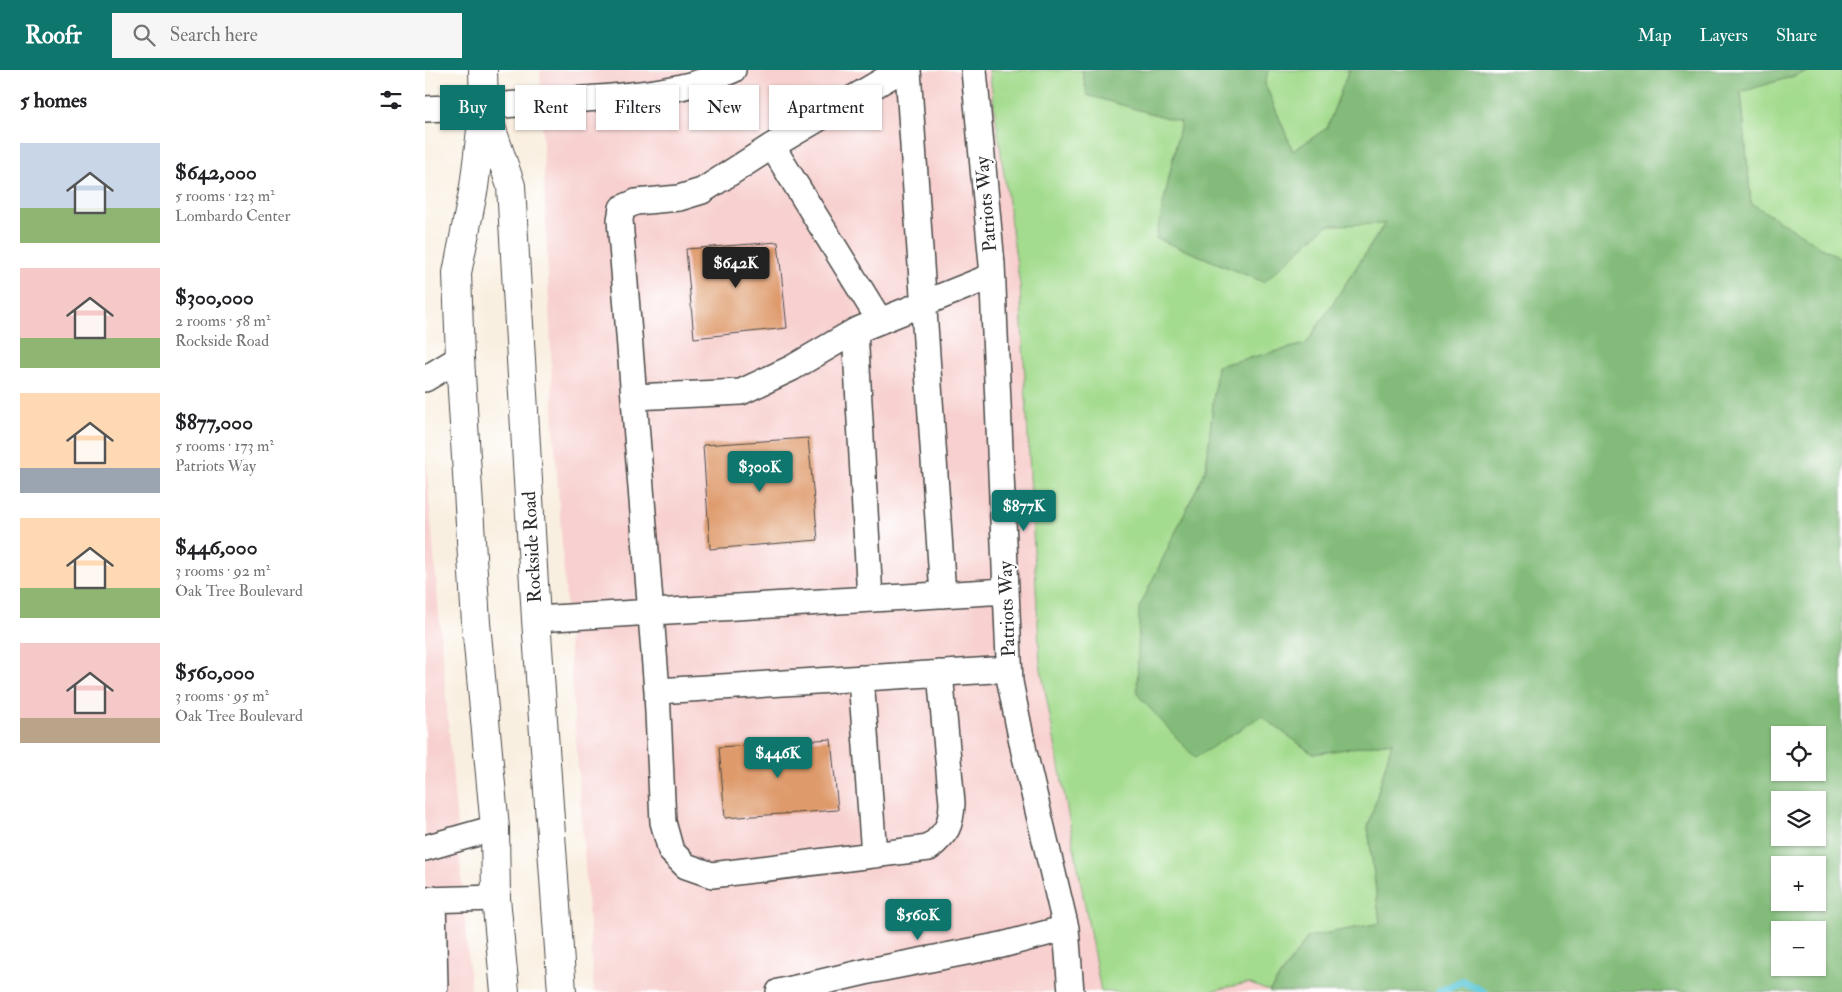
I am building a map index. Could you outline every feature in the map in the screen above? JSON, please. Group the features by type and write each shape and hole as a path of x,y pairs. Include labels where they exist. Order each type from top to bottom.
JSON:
{"main road":[{"name":"Rockside Road","path":"483,70 483,85"},
{"name":"Rockside Road","path":"481,130 474,187 457,272 460,358 476,623 495,828 496,898 505,992"},
{"name":"Rockside Road","path":"492,130 511,186 536,619 562,992"}],"street":[{"path":"505,105 613,97 661,91 692,84 733,70"},
{"path":"901,70 772,146 702,192 679,198 636,202 623,208 620,220 657,691 663,822 671,852 686,866 712,875 929,848 943,836 951,820 952,803 940,673"},
{"path":"908,70 943,595"},
{"name":"Patriots Way","path":"974,70 993,276 1010,682 1024,752 1066,928 1071,992"},
{"path":"425,109 440,108"},
{"path":"772,146 880,321"},
{"path":"634,397 741,392 792,368 855,331 993,276"},
{"path":"855,331 870,599"},
{"path":"425,379 460,358"},
{"path":"536,619 1006,591"},
{"path":"657,691 1009,669"},
{"path":"861,678 874,854"},
{"path":"425,848 495,828"},
{"path":"432,992 435,987 429,900 496,898"},
{"path":"779,992 869,971 1002,945 1066,928"}],"shaded area":[{"path":"540,70 989,70 1020,286 1040,663 1101,992 594,992 554,434 542,130 586,130 586,85 541,85"},
{"path":"425,449 471,992 425,992"},
{"path":"1284,976 1289,992 1206,992"}],"green space":[{"path":"989,70 1082,70 1088,95 1181,122 1156,238 1263,282 1327,225 1385,223 1306,344 1217,366 1206,469 1139,608 1261,716 1313,754 1392,742 1368,828 1380,923 1308,937 1269,991 1248,983 1206,992 1101,992 1040,663 1020,286"},
{"path":"1082,70 1268,70 1265,84 1293,151 1327,128 1349,70 1814,70 1741,92 1751,203 1842,260 1842,992 1269,992 1308,937 1380,923 1368,828 1392,742 1313,754 1261,716 1195,758 1137,694 1139,608 1206,469 1217,366 1306,344 1385,224 1327,225 1264,282 1156,238 1181,122 1087,95"},
{"path":"1268,70 1349,70 1327,128 1293,151 1265,84"},
{"path":"1814,70 1842,70 1842,260 1751,203 1741,92"}],"building":[{"path":"778,242 787,328 694,338 686,249"},
{"path":"808,438 818,540 710,549 703,445"},
{"path":"831,739 838,810 725,818 719,747"}],"waterway":[{"path":"1439,992 1462,981 1483,992"}]}
